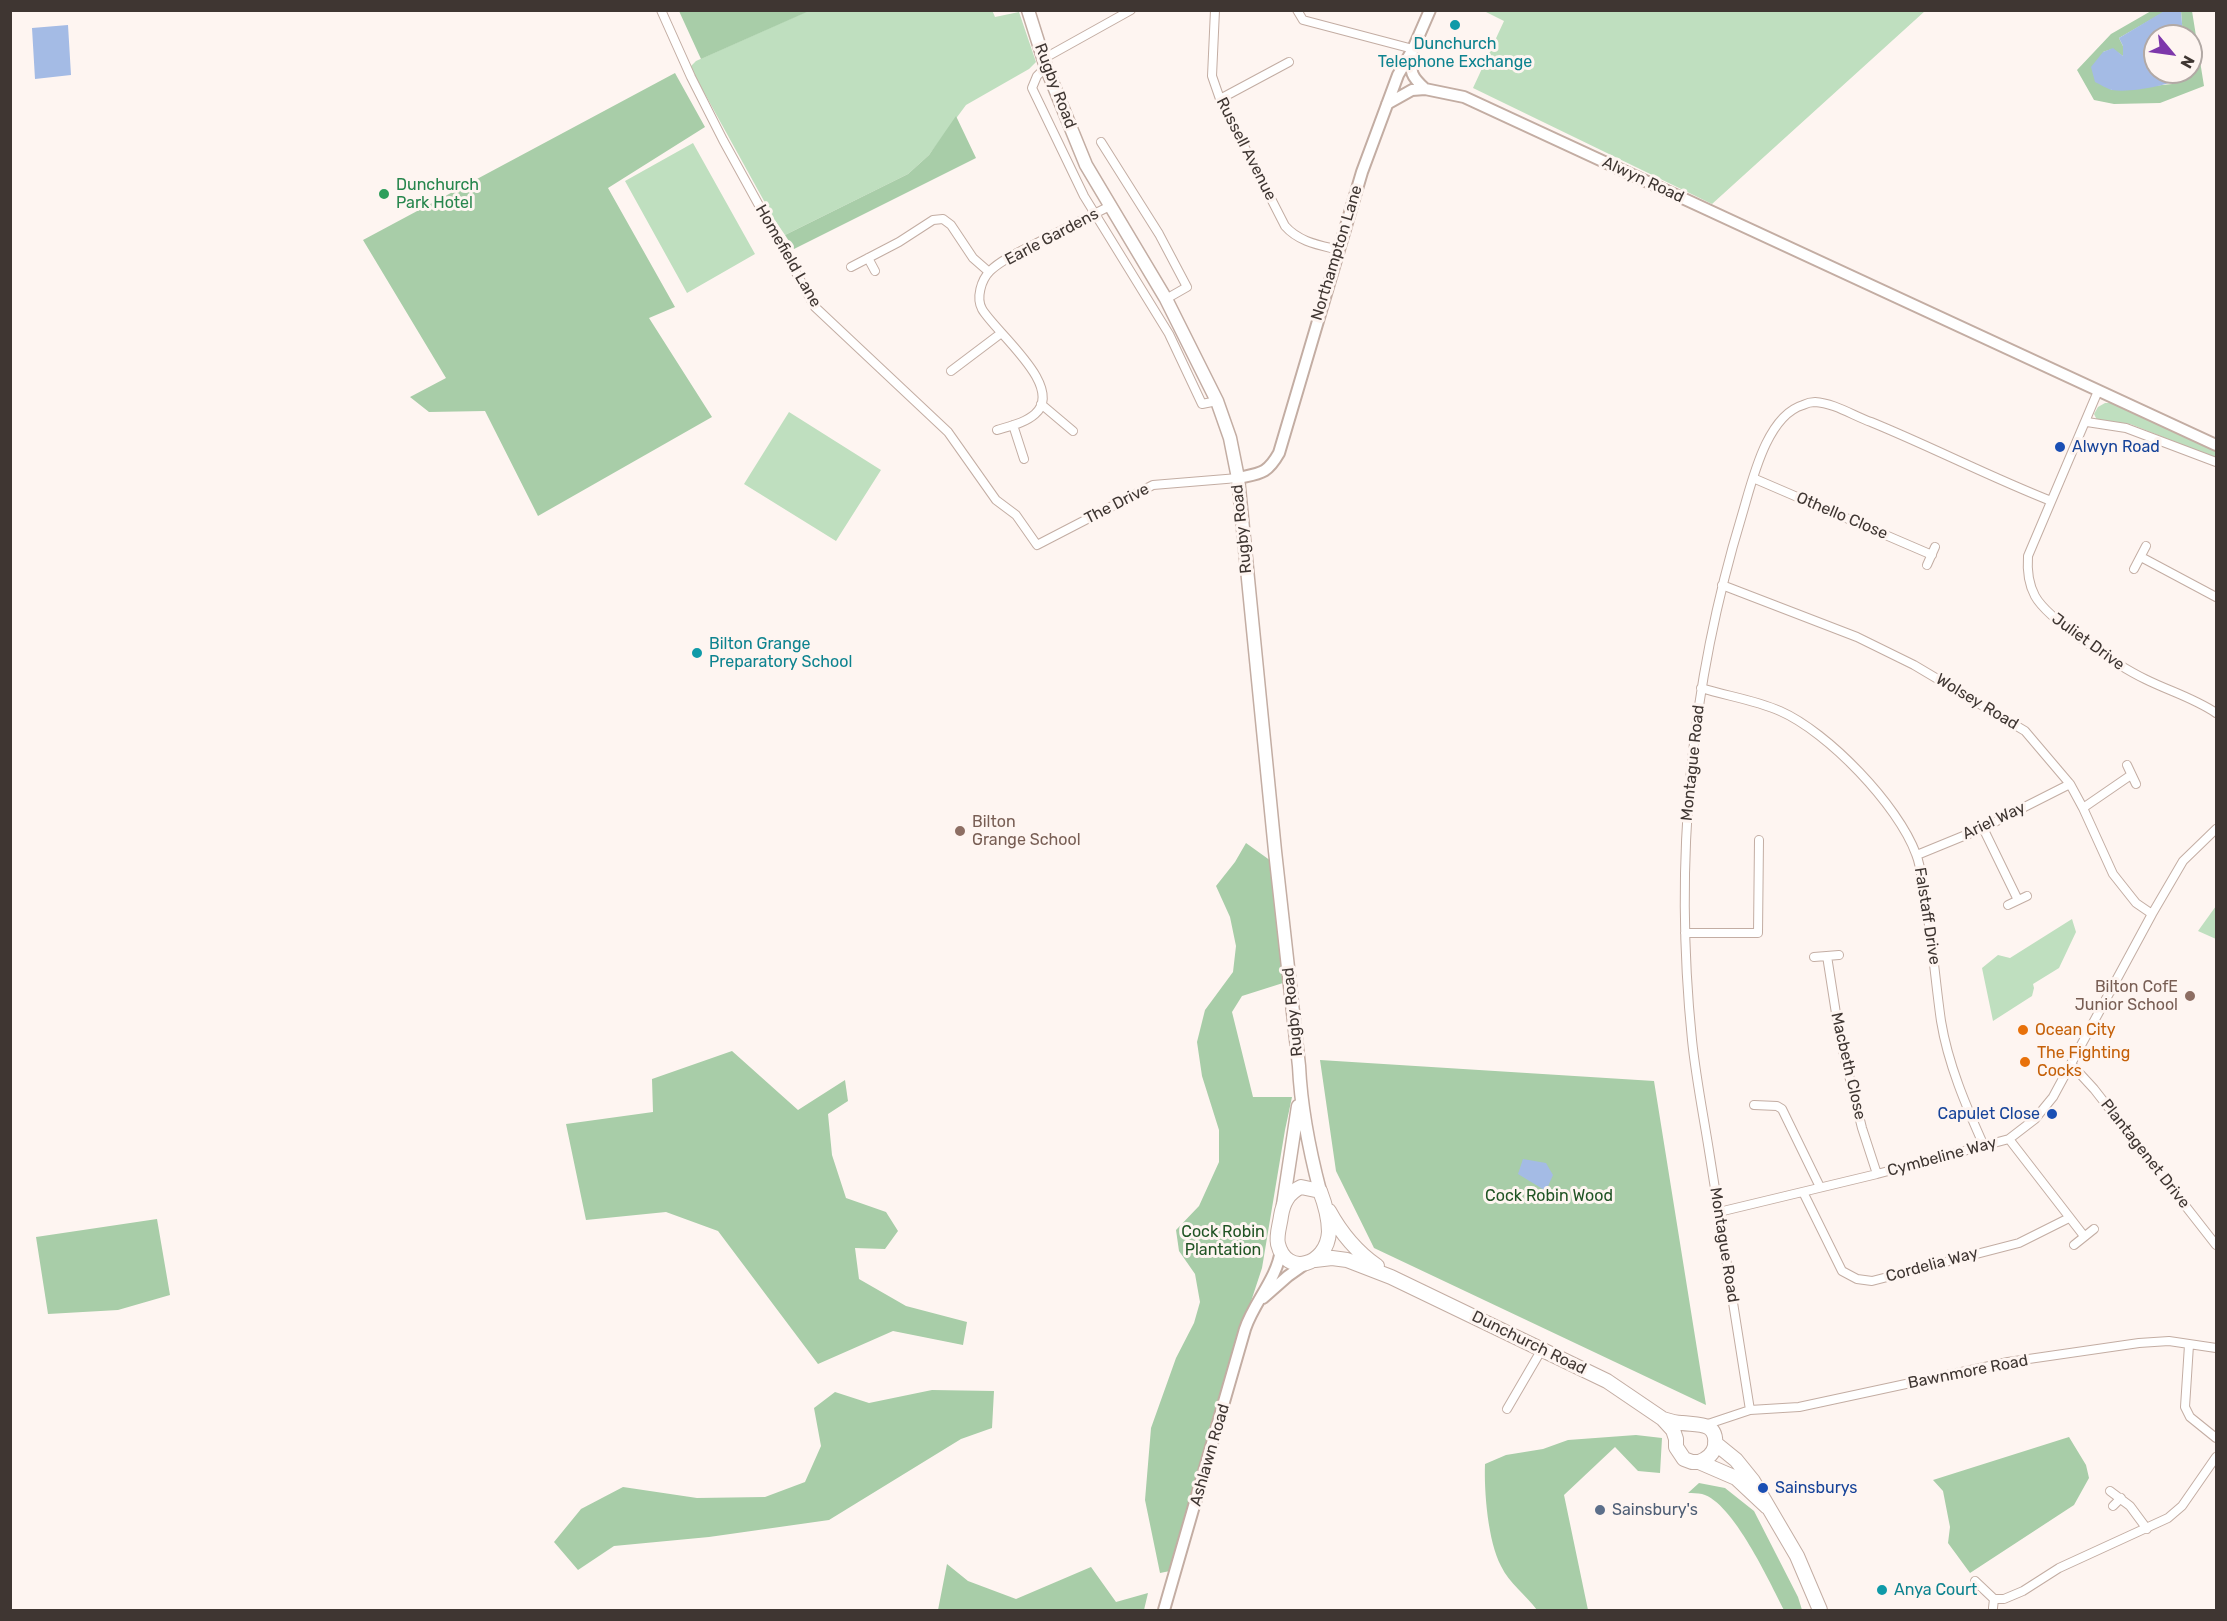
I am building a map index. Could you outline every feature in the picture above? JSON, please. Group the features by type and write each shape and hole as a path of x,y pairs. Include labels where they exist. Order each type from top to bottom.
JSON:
{"highway":[{"path":"1301,1187 1320,1191 1326,1207 1329,1232 1323,1251 1310,1262 1292,1261 1281,1250 1278,1239 1282,1206 1288,1196 1301,1187"},
{"name":"Dunchurch Road","path":"1326,1207 1336,1225 1360,1253 1390,1277"},
{"name":"Dunchurch Road","path":"1310,1262 1332,1258 1347,1260 1390,1277 1607,1381 1663,1419 1673,1430 1676,1447 1684,1459 1699,1462 1736,1478 1767,1507"},
{"name":"Dunchurch Road","path":"1663,1419 1688,1424 1695,1423 1711,1434 1736,1460 1753,1481 1797,1556 1820,1611"},
{"path":"1676,1439 1678,1432 1688,1424"},
{"path":"1699,1462 1710,1456 1711,1434"}],"main road":[{"name":"Rugby Road","path":"1028,10 1045,63 1086,165 1166,299 1217,400 1230,438 1238,478 1300,1092"},
{"path":"1300,1092 1305,1131 1320,1191"},
{"path":"1282,1206 1300,1092"}],"street":[{"name":"Homefield Lane","path":"661,10 723,140 815,307 948,432 996,500 1016,515 1036,545"},
{"path":"1131,10 1118,14 1045,63 1032,87 1084,196 1169,334 1202,404 1217,400"},
{"name":"Russell Avenue","path":"1215,10 1212,76 1220,99 1285,226 1299,239 1339,250"},
{"path":"1297,10 1303,20 1413,50 1411,68 1413,77 1425,89"},
{"name":"Northampton Lane","path":"1238,478 1258,474 1270,468 1279,453 1362,172 1398,75 1413,50 1431,10"},
{"path":"1220,99 1290,62"},
{"path":"1387,104 1412,90 1425,89"},
{"name":"Alwyn Road","path":"1425,89 1464,97 2217,445"},
{"path":"1101,142 1153,225 1190,291 1166,299"},
{"path":"1084,196 1099,187"},
{"name":"Earle Gardens","path":"1041,404 1043,397 1040,386 1029,364 1000,334 980,307 979,290 989,272 1016,254 1110,206"},
{"path":"851,267 899,242 933,220 943,219 951,225 973,258 989,272"},
{"path":"868,258 875,272"},
{"path":"951,371 1000,334"},
{"name":"Juliet Drive","path":"2098,391 2028,556 2027,570 2036,597 2046,611 2127,670 2190,698 2217,713"},
{"name":"Montague Road","path":"1750,1410 1692,1042 1685,933 1686,816 1691,756 1701,688 1722,585 1753,478 1772,432 1780,419 1791,410 1815,402 1832,406 1917,441 2051,501"},
{"path":"997,430 1024,421 1036,413 1041,404 1073,430"},
{"path":"2086,422 2126,428 2217,462"},
{"path":"1013,425 1024,459"},
{"name":"The Drive","path":"1036,545 1153,485 1238,478"},
{"name":"Othello Close","path":"1753,478 1933,551 1927,565"},
{"path":"2134,569 2146,546"},
{"path":"2141,557 2217,597"},
{"name":"Wolsey Road","path":"1722,585 1857,637 1914,664 2025,731 2070,784 2084,808 2112,874 2136,903 2152,914"},
{"name":"Falstaff Drive","path":"1701,688 1780,711 1815,732 1880,794 1907,836 1917,855 1929,921 1941,1021 1948,1053 1984,1146"},
{"path":"2127,765 2136,784"},
{"path":"2084,808 2131,775"},
{"name":"Ariel Way","path":"1917,855 1983,828 2070,784"},
{"path":"1983,828 2018,900"},
{"name":"Cymbeline Way","path":"1719,1212 2009,1139 2035,1119 2053,1097 2183,861 2217,829"},
{"path":"1685,933 1758,933 1759,840"},
{"path":"2008,905 2027,896"},
{"path":"1814,957 1839,955"},
{"name":"Macbeth Close","path":"1827,956 1840,1039 1862,1128 1877,1174"},
{"name":"Plantagenet Drive","path":"2071,1064 2094,1089 2217,1245"},
{"path":"1754,1106 1777,1106 1782,1109 1820,1187"},
{"path":"2009,1139 2084,1236"},
{"name":"Cordelia Way","path":"1803,1192 1842,1271 1857,1279 1872,1281 2019,1243 2069,1218"},
{"path":"2074,1245 2094,1229"},
{"name":"Ashlawn Road","path":"1164,1611 1245,1329 1251,1312 1276,1267 1281,1250"},
{"name":"Ashlawn Road","path":"1258,1302 1288,1276 1310,1262"},
{"name":"Bawnmore Road","path":"1711,1434 1722,1421 1750,1410 1799,1407 2018,1361 2139,1343 2169,1341 2217,1348"},
{"path":"2189,1345 2185,1407 2190,1417 2217,1438"},
{"path":"1507,1409 1542,1349"},
{"path":"1975,1581 1994,1599 2004,1599 2023,1591 2059,1568 2168,1518 2182,1506 2217,1457"},
{"path":"2110,1491 2130,1506 2147,1528"},
{"path":"2113,1506 2121,1498"},
{"path":"1993,1608 1994,1599"}],"green space":[{"path":"810,10 992,10 995,17 1019,12 1036,62 1029,69 966,105 929,155 908,174 785,235 690,67 696,61"},
{"path":"1925,10 1712,204 1473,88 1504,21 1484,11"},
{"path":"679,11 809,11 701,59"},
{"path":"2151,11 2166,11 2119,38 2123,46 2123,56 2112,49 2103,52 2111,90 2172,84 2203,84 2203,80 2204,86 2160,103 2114,104 2094,100 2077,70 2111,34"},
{"path":"2181,11 2192,11 2194,24 2182,24"},
{"path":"675,73 705,127 608,188 675,307 649,318 712,417 538,516 485,411 429,412 410,397 446,378 363,240"},
{"path":"956,116 976,158 794,249 785,235 908,174 929,155"},
{"path":"693,143 755,254 687,293 625,181"},
{"path":"2105,403 2113,403 2216,450 2216,458 2130,424 2097,420 2094,414 2098,407"},
{"path":"789,412 881,470 836,541 744,484"},
{"name":"Cock Robin Plantation","path":"1246,843 1271,861 1283,983 1242,996 1232,1012 1253,1097 1292,1097 1262,1268 1209,1429 1189,1510 1170,1571 1160,1573 1145,1500 1151,1428 1176,1358 1194,1323 1200,1302 1195,1274 1179,1251 1176,1230 1199,1206 1219,1162 1219,1130 1202,1076 1197,1042 1205,1010 1233,972 1236,946 1230,917 1216,886 1235,862"},
{"path":"2216,906 2216,939 2198,931"},
{"path":"2072,919 2076,932 2059,968 2033,984 2032,996 1993,1021 1982,968 1998,955 2010,958"},
{"path":"732,1051 798,1110 845,1080 848,1101 828,1114 832,1155 846,1198 886,1212 898,1231 885,1249 855,1248 859,1279 906,1306 967,1322 963,1345 893,1331 818,1364 718,1231 666,1212 586,1220 566,1124 653,1112 652,1079"},
{"name":"Cock Robin Wood","path":"1320,1060 1654,1081 1706,1405 1374,1248 1336,1171"},
{"path":"157,1219 170,1295 118,1310 48,1314 36,1237"},
{"path":"932,1390 994,1391 992,1428 961,1439 829,1520 709,1537 614,1546 578,1570 554,1542 581,1509 623,1487 697,1498 765,1497 805,1482 821,1446 814,1408 835,1392 869,1403"},
{"path":"1636,1435 1662,1438 1660,1473 1638,1471 1615,1447 1564,1495 1588,1610 1537,1610 1508,1578 1497,1556 1488,1516 1485,1464 1506,1455 1543,1449 1568,1440"},
{"path":"2069,1437 2086,1465 2089,1478 2074,1505 1970,1573 1948,1543 1950,1527 1943,1491 1933,1480"},
{"path":"1699,1483 1725,1488 1754,1511 1798,1597 1802,1610 1784,1610 1749,1545 1726,1512 1714,1500 1702,1494 1688,1493"},
{"path":"947,1564 968,1581 1016,1599 1091,1567 1116,1602 1148,1593 1144,1610 938,1610"}],"water":[{"path":"2166,10 2181,11 2182,24 2143,24 2143,84 2164,84 2120,91 2108,89 2095,82 2091,67 2103,52 2113,48 2123,56 2123,46 2119,38"},
{"path":"68,25 71,75 35,79 32,28"},
{"path":"1523,1159 1546,1163 1553,1175 1546,1191 1518,1174"}],"place":[{"name":"Dunchurch Telephone Exchange","path":"1455,25"},
{"name":"Dunchurch Park Hotel","path":"384,194"},
{"name":"Alwyn Road","path":"2060,447"},
{"name":"Bilton Grange Preparatory School","path":"697,653"},
{"name":"Bilton Grange School","path":"960,831"},
{"name":"Bilton CofE Junior School","path":"2190,996"},
{"name":"Ocean City","path":"2023,1030"},
{"name":"The Fighting Cocks","path":"2025,1062"},
{"name":"Capulet Close","path":"2052,1114"},
{"name":"Sainsburys","path":"1763,1488"},
{"name":"Sainsbury's","path":"1600,1510"},
{"name":"Anya Court","path":"1882,1590"}]}
